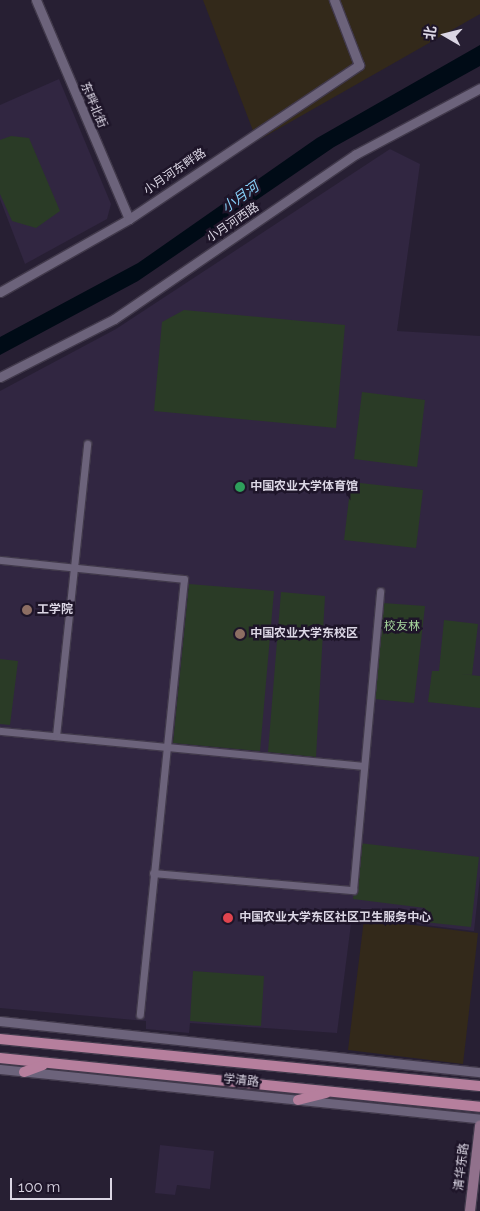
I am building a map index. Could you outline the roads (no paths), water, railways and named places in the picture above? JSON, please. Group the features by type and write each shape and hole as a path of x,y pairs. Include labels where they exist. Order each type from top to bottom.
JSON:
{"main road":[{"name":"学清路","path":"0,1039 480,1086"},
{"name":"学清路","path":"0,1058 480,1107"},
{"path":"24,1072 46,1063"},
{"path":"298,1100 332,1092"},
{"name":"清华东路","path":"470,1211 480,1126"}],"street":[{"name":"东畔北街","path":"36,0 128,219"},
{"name":"小月河东畔路","path":"0,292 128,219 359,65 334,0"},
{"name":"小月河西路","path":"0,377 114,319 356,154 480,88"},
{"path":"56,736 87,444"},
{"path":"0,560 184,579 140,1015"},
{"path":"153,873 353,890 380,591"},
{"path":"0,731 363,766"},
{"path":"0,1021 480,1072"},
{"name":"学清路","path":"0,1070 480,1120"}],"water":[{"name":"小月河","path":"480,45 480,66 334,147 138,281 0,355 0,337 138,263 317,138"}],"place":[{"name":"中国农业大学体育馆","path":"240,487"},
{"name":"工学院","path":"27,610"},
{"name":"中国农业大学东校区","path":"240,634"},
{"name":"中国农业大学东区社区卫生服务中心","path":"228,918"}],"park label":[{"name":"校友林","path":"402,627"}]}
